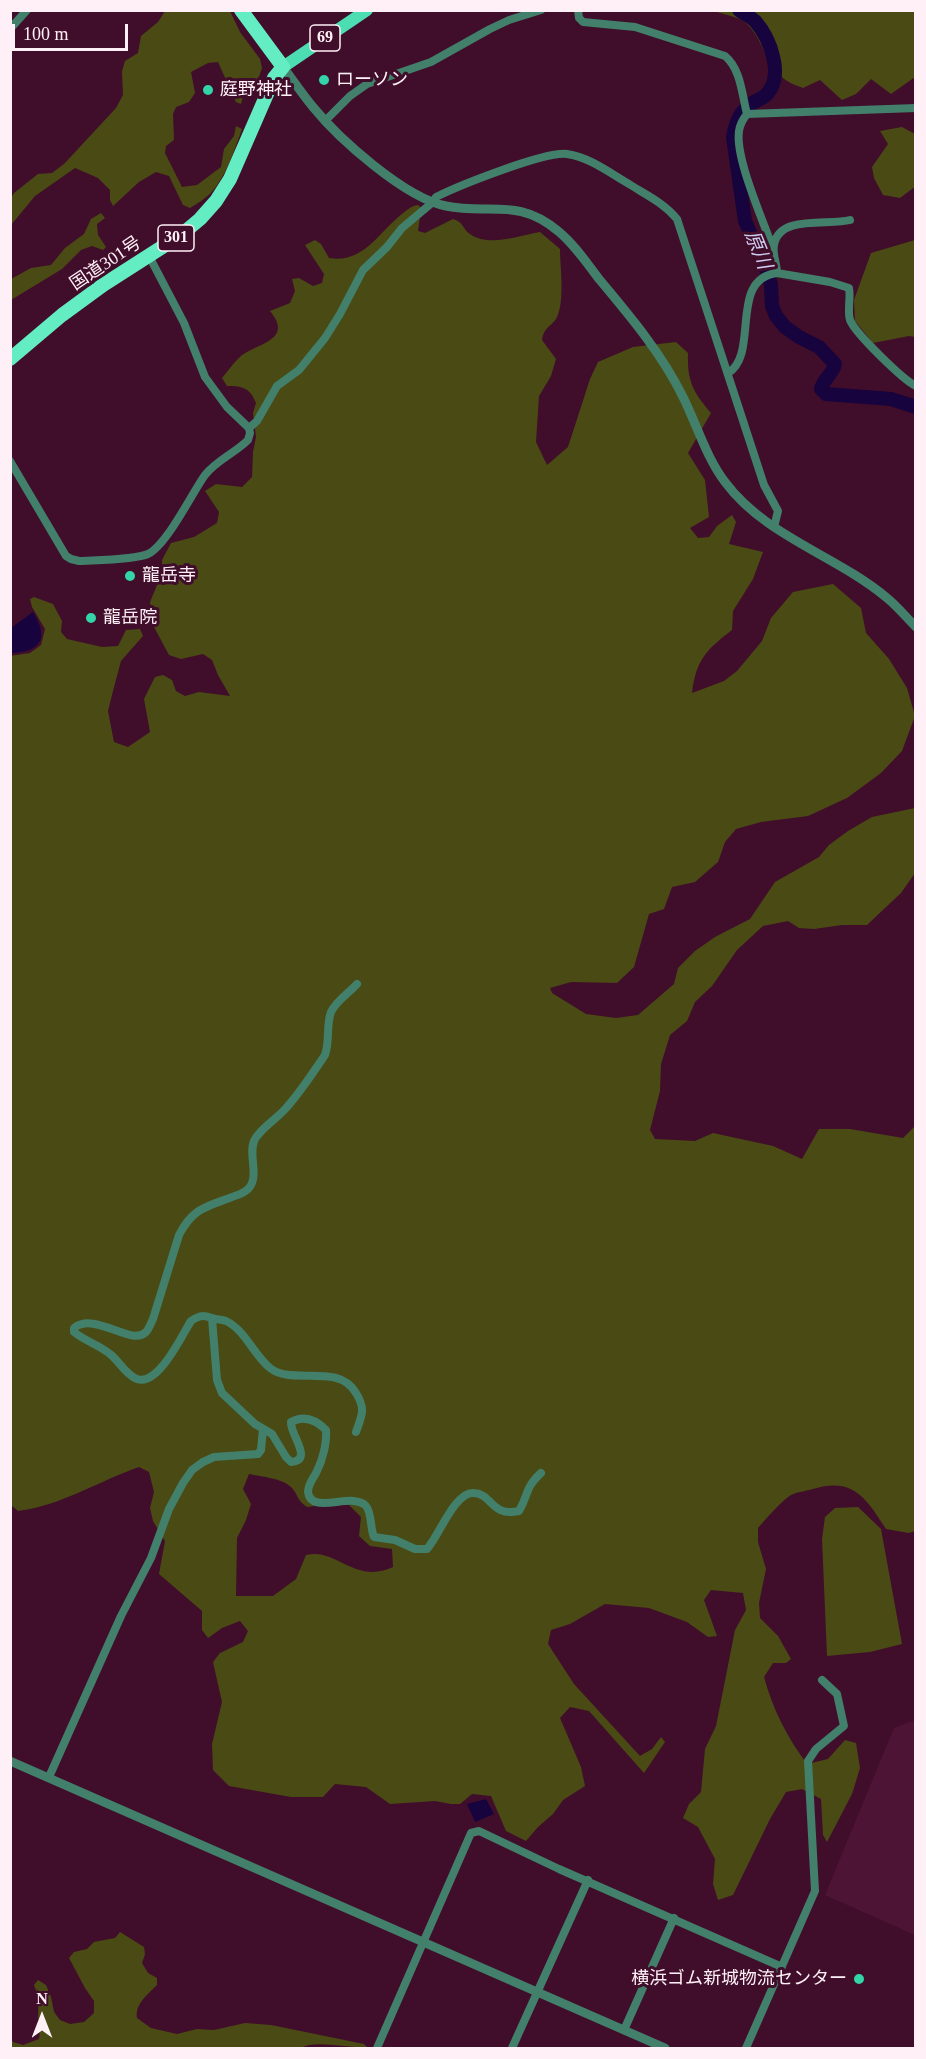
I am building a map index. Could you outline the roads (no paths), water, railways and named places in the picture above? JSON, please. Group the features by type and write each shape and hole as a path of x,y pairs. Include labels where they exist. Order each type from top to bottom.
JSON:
{"highway":[{"path":"241,10 283,67"},
{"name":"国道301号","path":"10,359 79,303 182,235 200,219 216,201 230,179 274,78 283,67"}],"main road":[{"name":"69","path":"283,67 367,10"}],"street":[{"path":"10,29 27,10"},
{"path":"325,121 350,96 367,84 431,62 490,28 541,10"},
{"path":"578,10 579,18 583,22 635,27 725,56 732,61 746,110 738,132 742,160 770,241 774,244"},
{"path":"283,67 325,121 412,194 453,207 493,207 528,212 558,230 607,288 670,371 710,456 725,481 760,517 886,597 915,627"},
{"path":"746,110 915,108"},
{"path":"10,461 66,556 71,560 148,554 155,549 177,522 207,472 248,440 249,428 257,421 278,386 299,370 325,338 363,270 387,247 402,228 443,194 546,155 566,154 594,164 662,203 677,219 764,485 778,511 774,527"},
{"path":"771,275 774,244 778,234 799,223 837,223 850,220"},
{"path":"149,256 184,323 205,377 227,407 249,428"},
{"path":"728,373 738,363 755,285 771,275 830,282 849,288 851,323 903,379 915,386"},
{"path":"356,1432 362,1413 362,1404 351,1384 344,1380 320,1376 277,1372 270,1368 228,1322 203,1315 191,1321 165,1365 152,1376 139,1380 129,1374 110,1354 74,1332 74,1328 86,1323 100,1324 129,1335 140,1336 146,1332 153,1319 185,1222 204,1207 240,1194 249,1188 253,1177 253,1142 260,1132 286,1108 325,1055 328,1046 330,1014 336,1004 357,984"},
{"path":"212,1318 217,1380 222,1393 255,1424 272,1434 291,1462 302,1458 290,1429 291,1422 294,1419 312,1419 319,1422 326,1430 326,1436 320,1464 308,1490 310,1498 316,1503 360,1501 368,1510 374,1537 395,1540 415,1549 428,1549 455,1505 468,1493 476,1492 499,1511 519,1512 526,1490 541,1473"},
{"path":"49,1777 121,1616 151,1558 169,1509 183,1483 192,1470 214,1457 258,1454 264,1429"},
{"path":"746,2049 816,1885 808,1761 816,1749 843,1726 837,1695 822,1680"},
{"path":"10,1761 665,2049"},
{"path":"377,2049 471,1833 479,1831 782,1967"},
{"path":"512,2049 588,1880"},
{"path":"624,2030 674,1918"}],"waterway":[{"name":"原川","path":"739,10 761,28 770,47 775,68 772,87 765,96 749,105 742,113 737,121 733,137 745,221 767,271 771,285 772,306 776,316 785,327 819,347 835,364 821,389 826,394 891,399 916,407"}],"place":[{"name":"ローソン","path":"324,80"},
{"name":"庭野神社","path":"208,90"},
{"name":"龍岳寺","path":"130,576"},
{"name":"龍岳院","path":"91,618"},
{"name":"横浜ゴム新城物流センター","path":"859,1979"}]}
